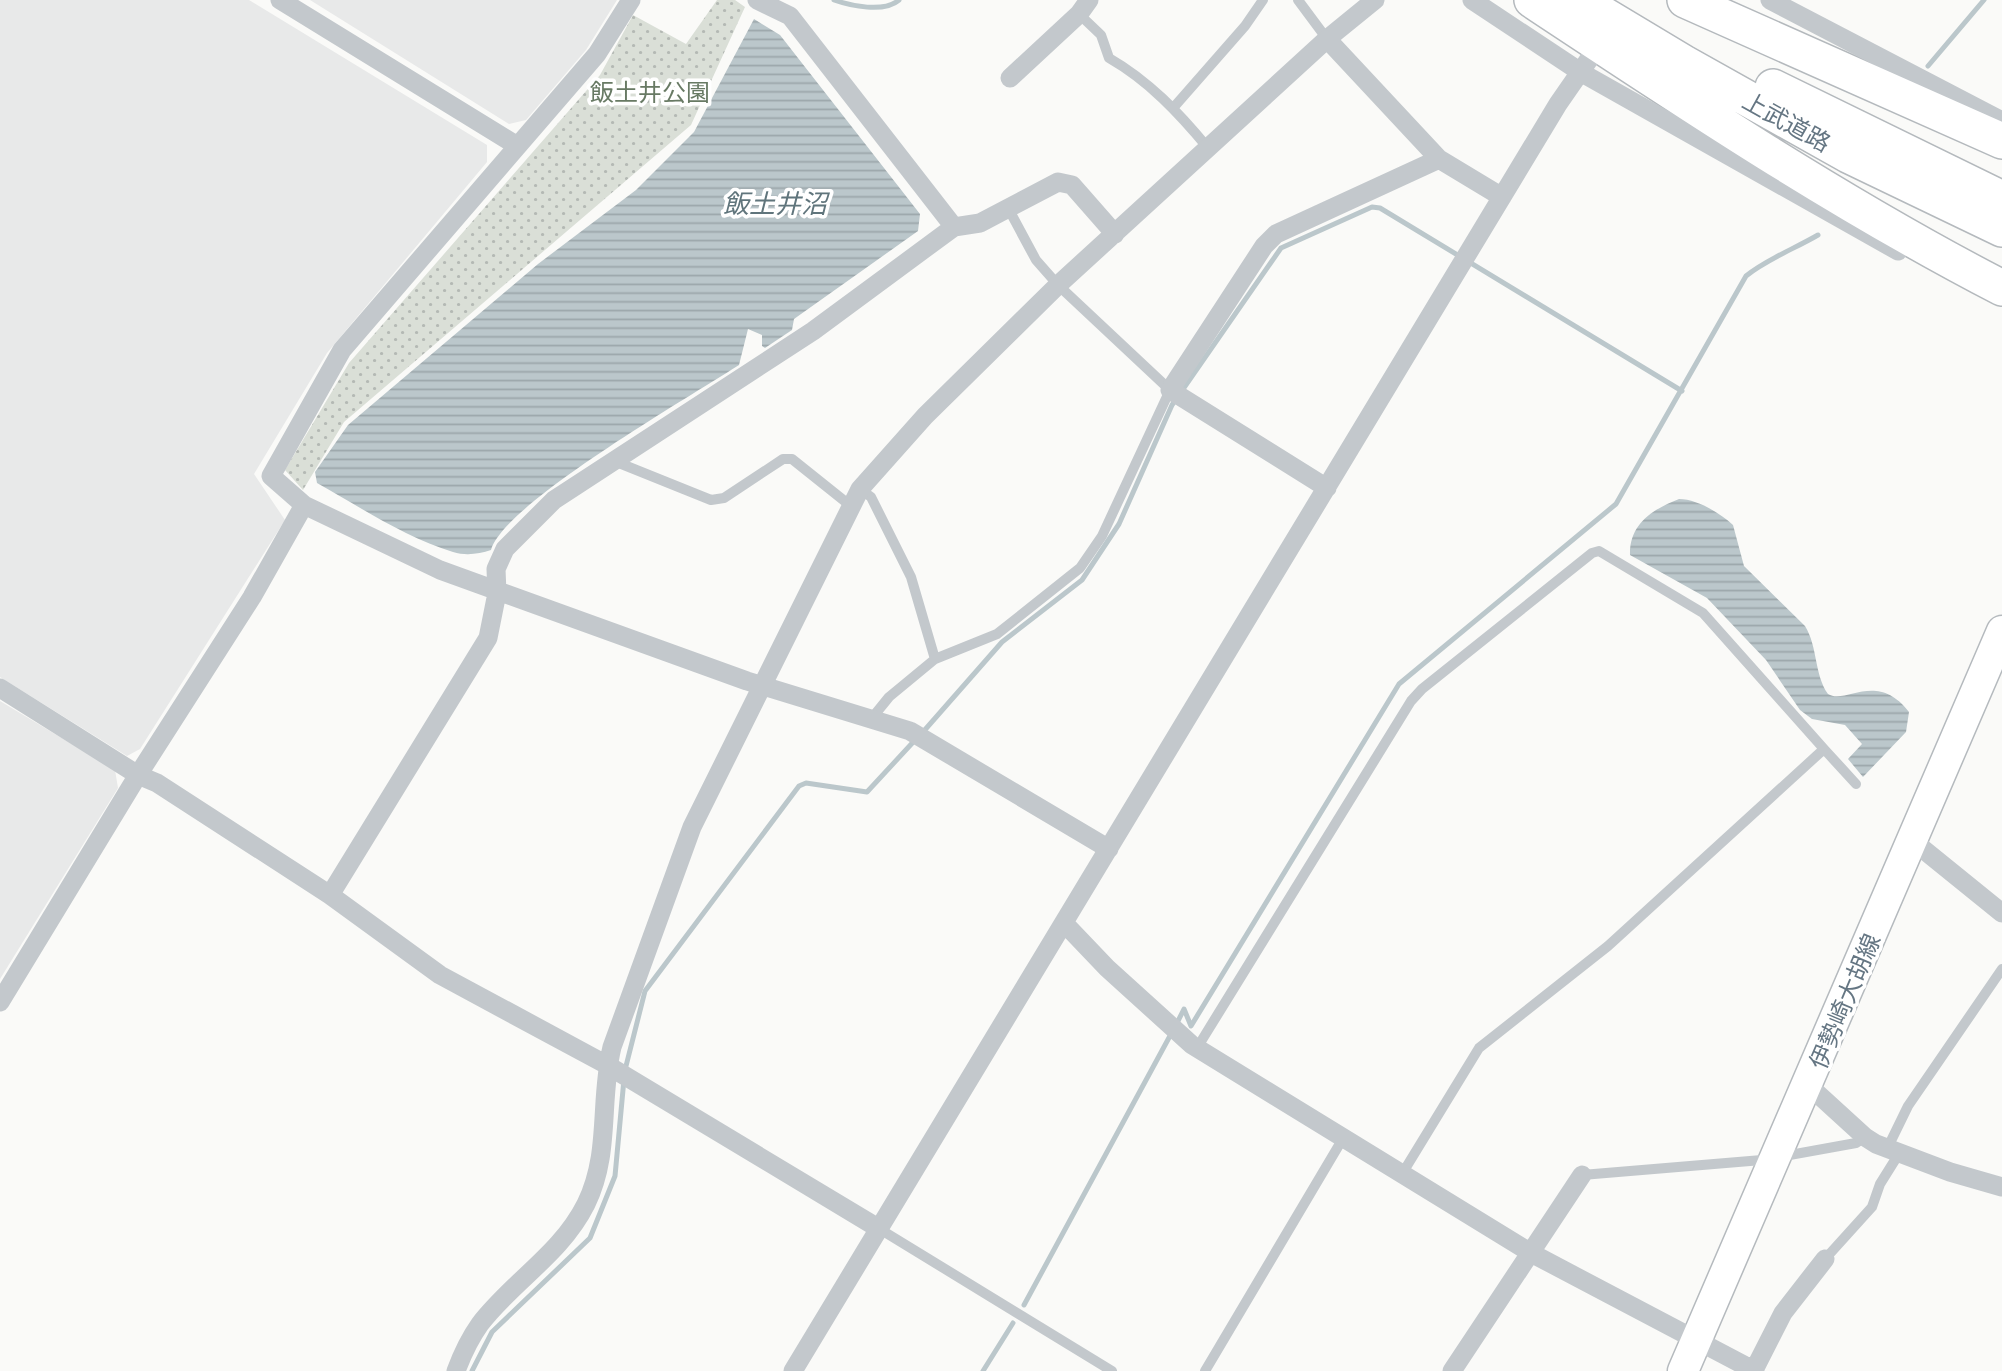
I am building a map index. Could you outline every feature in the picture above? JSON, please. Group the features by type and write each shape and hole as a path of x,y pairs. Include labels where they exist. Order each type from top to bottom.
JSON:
{"highway":[{"path":"1532,0 1716,122 1880,223 1942,265 2002,290"},
{"name":"上武道路","path":"1579,0 1684,64 1848,155 2002,229"},
{"name":"上武道路","path":"1625,0 1789,95 2002,199"},
{"path":"1685,0 2002,141"}],"main road":[{"name":"伊勢崎大胡線","path":"1684,1371 2002,631"}],"street":[{"path":"279,0 516,145"},
{"path":"631,0 597,54 342,350 271,476 304,505 440,570 497,593 763,684 872,718 928,741 1110,849"},
{"path":"757,0 790,16 954,227"},
{"path":"456,1371 480,1324 553,1251 585,1206 603,1156 607,1065 619,1023 677,862 856,498 925,416 1058,285 1326,39 1376,0"},
{"path":"1472,0 1582,73 1942,265"},
{"path":"1770,0 2002,121"},
{"path":"1010,78 1084,7"},
{"path":"1326,39 1440,159 1503,197"},
{"path":"793,1371 1047,946 1065,924 1558,104 1592,55"},
{"path":"1327,488 1170,390 1264,246 1276,234 1440,159"},
{"path":"330,895 488,638 497,593 496,569 505,549 522,529 554,500 813,331 954,227 980,223 1058,182 1072,185 1115,234"},
{"path":"0,1002 138,775 252,597 304,505"},
{"path":"0,688 138,775 157,783 330,895 440,975 607,1065 878,1228"},
{"path":"1913,841 2002,913"},
{"path":"1065,924 1107,968 1197,1048 1342,1140 1531,1253 1755,1371 1783,1312 1825,1259"},
{"path":"1808,1085 1865,1137 1950,1172 2002,1187"},
{"path":"1452,1371 1583,1175"}],"lane":[{"path":"1174,107 1245,26 1263,0"},
{"path":"1298,0 1326,39"},
{"path":"1084,7 1101,35 1109,58 1130,70 1174,107 1208,148"},
{"path":"872,718 889,697 935,659 997,634 1080,568 1102,536 1170,390 1058,285 1036,260 1008,208"},
{"path":"613,460 711,499 724,498 783,459 792,459 856,498 871,497 911,577 935,659"},
{"path":"1197,1048 1411,701 1440,673 1592,553 1599,551 1703,613 1856,784"},
{"path":"1402,1174 1479,1048 1608,946 1824,749"},
{"path":"1825,1259 1872,1207 1909,1105 2002,969"},
{"path":"1583,1175 1777,1157 1856,1143 1865,1137"},
{"path":"1205,1371 1342,1140"},
{"path":"878,1228 1111,1371"}],"shaded area":[{"path":"0,0 249,0 487,145 487,162 327,353 254,474 285,520 140,749 127,756 0,677"},
{"path":"310,0 617,0 586,50 526,120 509,124"},
{"path":"0,701 115,770 118,788 0,979"}],"green space":[{"name":"飯土井公園","path":"717,0 735,0 745,7 691,125 344,422 303,490 285,470 349,363 600,75 633,15 686,44"}],"water":[{"name":"飯土井沼","path":"754,19 780,35 920,214 918,231 794,319 792,330 765,348 762,346 762,335 748,329 739,365 563,479 503,530 491,550 463,554 435,546 317,483 315,472 348,425 538,264 636,190 694,132"},
{"path":"1679,499 1693,501 1708,508 1733,525 1744,566 1805,626 1820,678 1828,694 1844,696 1863,691 1885,693 1909,712 1906,732 1863,777 1848,759 1862,744 1845,725 1812,719 1800,710 1766,660 1707,598 1630,555 1634,535 1644,519"}],"waterway":[{"path":"834,0 876,7 899,0"},
{"path":"1928,66 1984,0"},
{"path":"923,732 1002,642 1082,580 1119,524 1172,405 1281,248 1372,207 1380,208 1682,391"},
{"path":"1176,1025 1184,1009 1191,1026 1399,684 1616,504 1746,276 1818,235"},
{"path":"625,1070 645,991 799,786 806,783 867,792 916,739"},
{"path":"1024,1305 1171,1034"},
{"path":"472,1371 492,1332 590,1238 615,1176 624,1079"},
{"path":"983,1371 1013,1323"}]}
